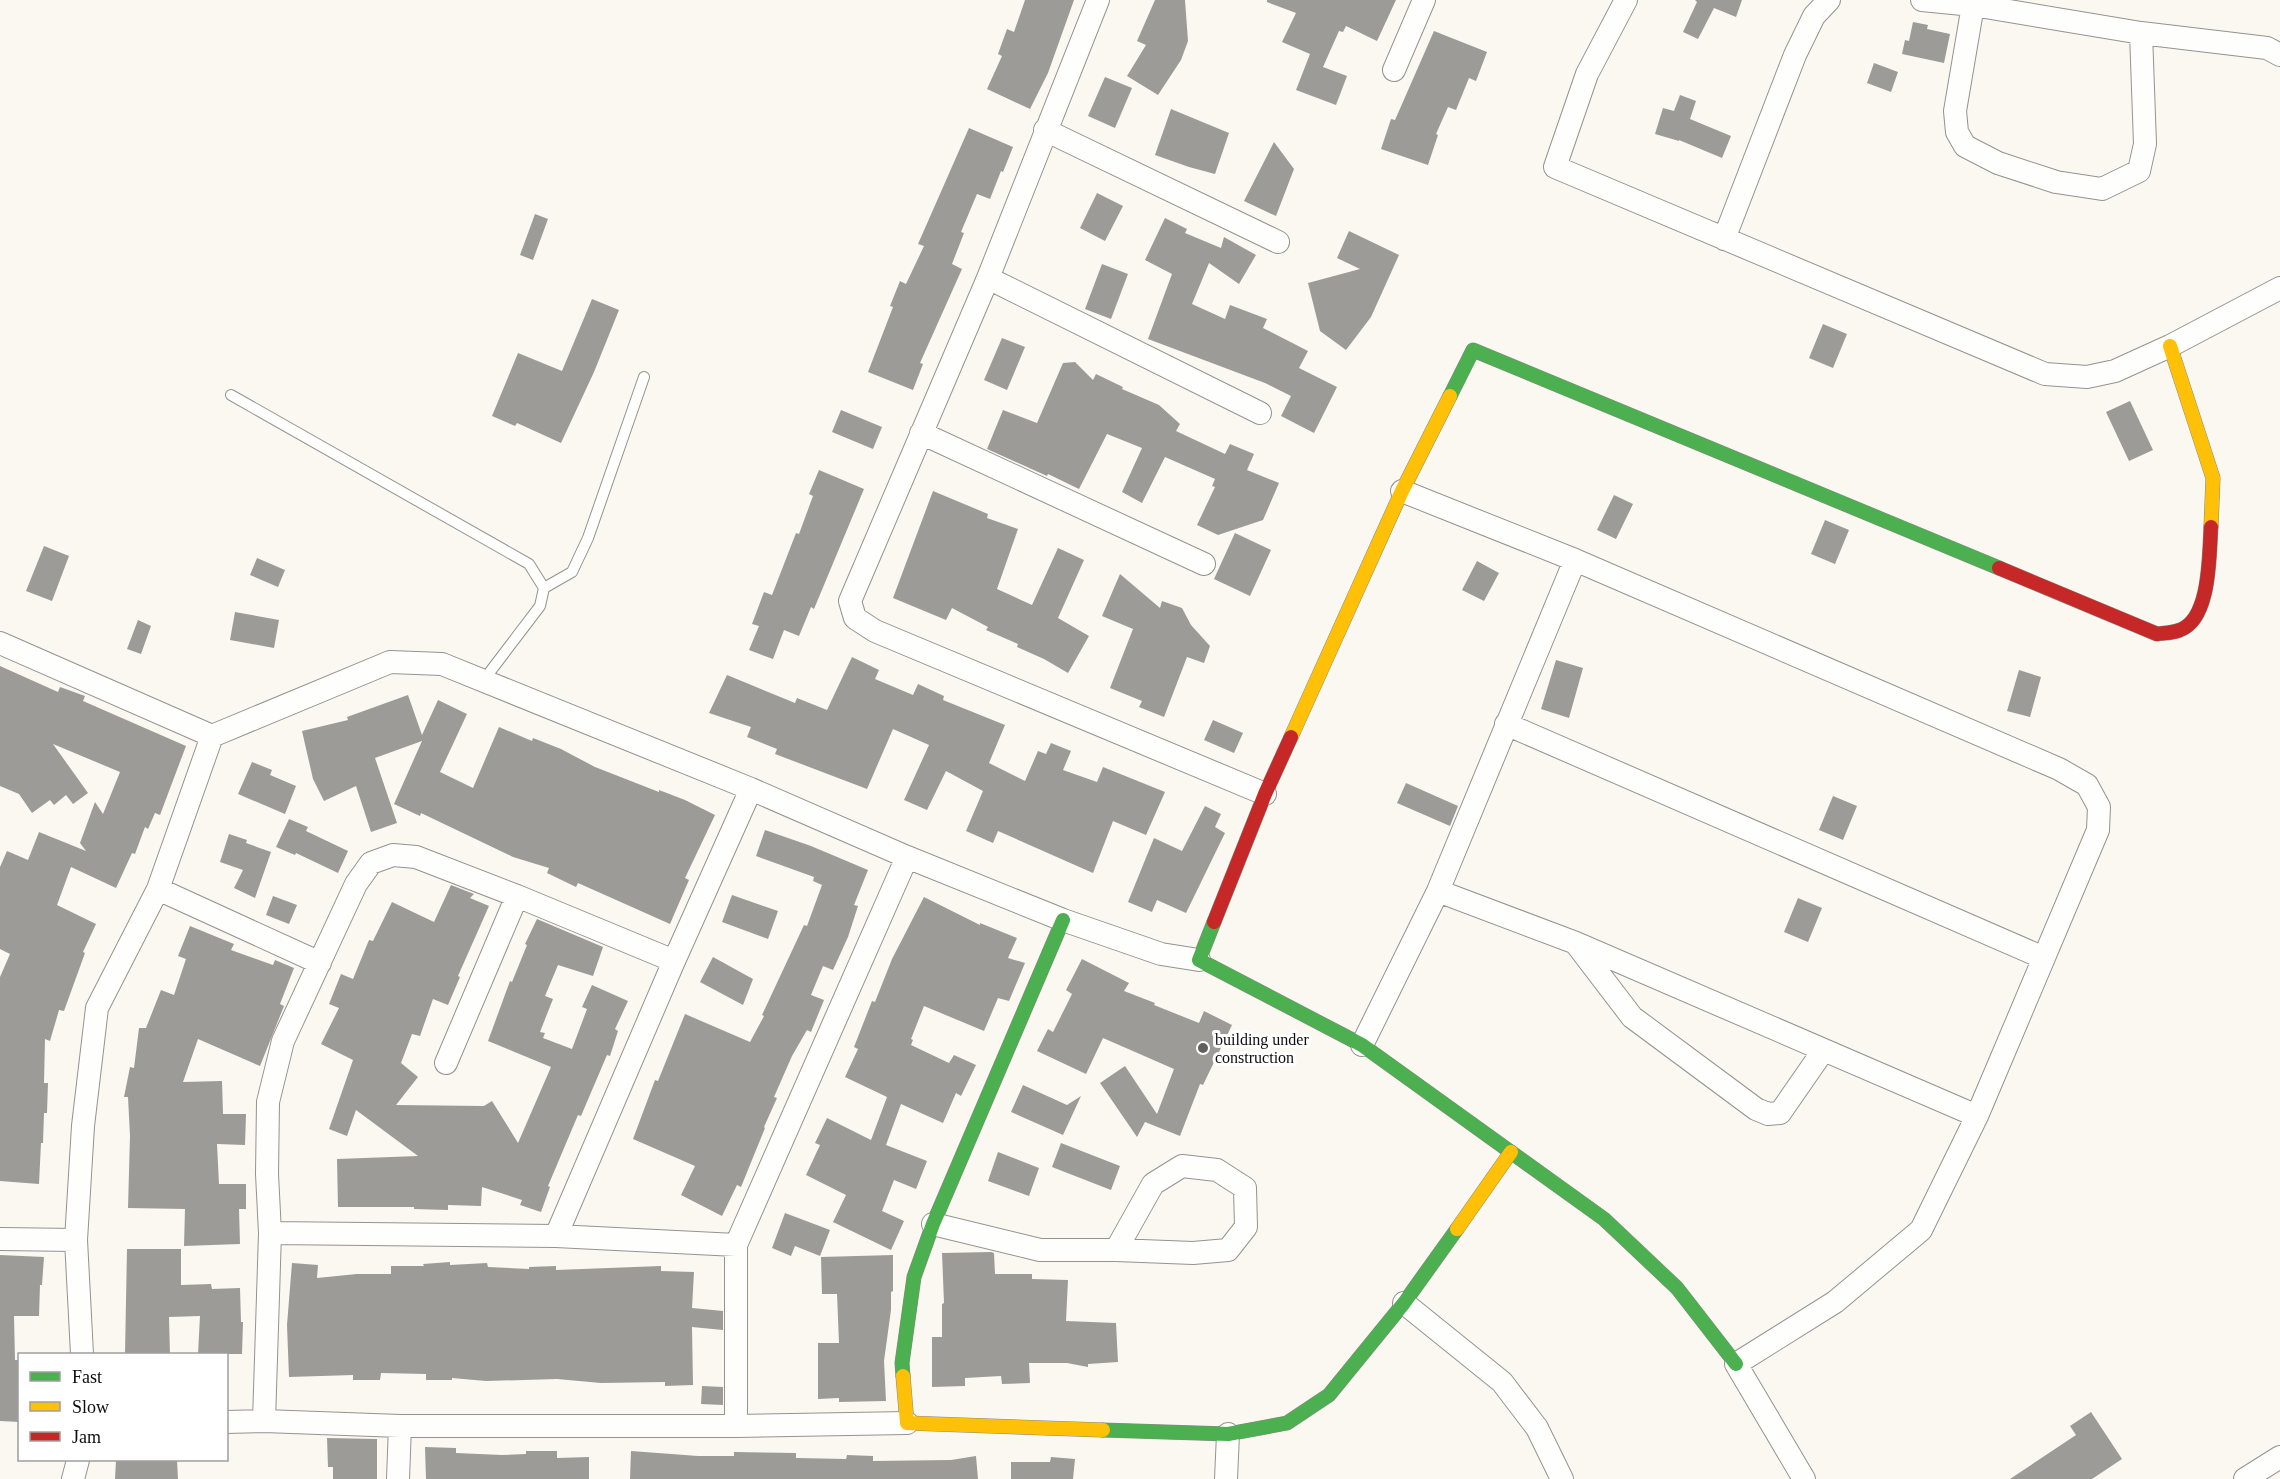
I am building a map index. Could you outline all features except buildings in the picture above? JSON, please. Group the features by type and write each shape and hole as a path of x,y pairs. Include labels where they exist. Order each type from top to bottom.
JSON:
{"street":[{"path":"1098,0 988,278 849,601 855,618 885,636 1265,794"},
{"path":"1394,70 1424,0"},
{"path":"1626,0 1587,74 1555,166 2045,374 2087,377 2115,371 2170,346 2280,288"},
{"path":"1724,239 1795,55 1814,16 1829,0"},
{"path":"1922,0 1973,5 2141,33 2267,48 2280,55"},
{"path":"1973,5 1955,111 1957,132 1965,146 1990,159 2056,182 2102,189 2139,171 2145,144 2141,33"},
{"path":"1045,130 1278,242"},
{"path":"988,278 1260,413"},
{"path":"1199,960 1265,794 1402,490 1473,350 2157,634 2182,630 2196,616 2208,584 2213,478 2170,346"},
{"path":"921,433 1204,564"},
{"path":"1402,490 1575,560 2059,769 2087,785 2099,807 2098,830 1977,1116 1921,1230 1836,1302 1736,1364"},
{"path":"1362,1045 1438,891 1575,560"},
{"path":"0,643 212,736 390,662 442,664 751,789 907,857 1063,920 1161,954 1199,960 1362,1045 1604,1219 1677,1288 1736,1364 1804,1479"},
{"path":"1506,724 2044,958"},
{"path":"82,1353 76,1240 83,1126 97,1008 158,889 212,736"},
{"path":"556,1236 674,961 751,789"},
{"path":"264,1421 270,1233 267,1174 268,1102 283,1041 356,884 371,864 393,855 416,857 674,961"},
{"path":"736,1426 736,1245 907,857"},
{"path":"158,889 320,963"},
{"path":"1438,891 1576,943 1977,1116"},
{"path":"446,1063 517,896"},
{"path":"907,1423 903,1363 914,1277 933,1224 1063,920"},
{"path":"1576,943 1632,1017 1755,1109 1768,1114 1780,1113 1823,1051"},
{"path":"228,1422 400,1426 736,1426 907,1423 1228,1434 1287,1423 1329,1395 1404,1303 1510,1152"},
{"path":"933,1224 1040,1250 1193,1253 1228,1250 1246,1227 1245,1188 1217,1170 1182,1166 1153,1184 1116,1250"},
{"path":"270,1233 556,1236 736,1245"},
{"path":"0,1239 76,1240"},
{"path":"1404,1303 1502,1382 1537,1428 1562,1479"},
{"path":"398,1479 400,1426"},
{"path":"1226,1479 1228,1434"},
{"path":"2245,1479 2280,1457"},
{"path":"73,1479 78,1461"}],"lane":[{"path":"544,588 572,572 588,538 644,377"},
{"path":"231,395 529,564 544,588 540,606 483,681"}],"traffic: fast":[{"path":"1450,396 1473,350 1999,568"},
{"path":"903,1376 902,1363 914,1277 933,1224 1063,920"},
{"path":"1214,922 1199,960 1362,1045 1604,1219 1677,1288 1736,1364"},
{"path":"1103,1430 1228,1434 1287,1423 1329,1395 1404,1303 1457,1229"}],"traffic: slow":[{"path":"2170,346 2213,478 2211,527"},
{"path":"1291,737 1402,491 1450,396"},
{"path":"1457,1229 1511,1152"},
{"path":"903,1376 907,1423 1103,1430"}],"traffic: jam":[{"path":"1999,568 2157,634 2171,632 2180,630 2190,623 2198,613 2206,584 2211,527"},
{"path":"1214,922 1265,794 1291,737"}],"place":[{"name":"building under construction","path":"1203,1048"}]}
